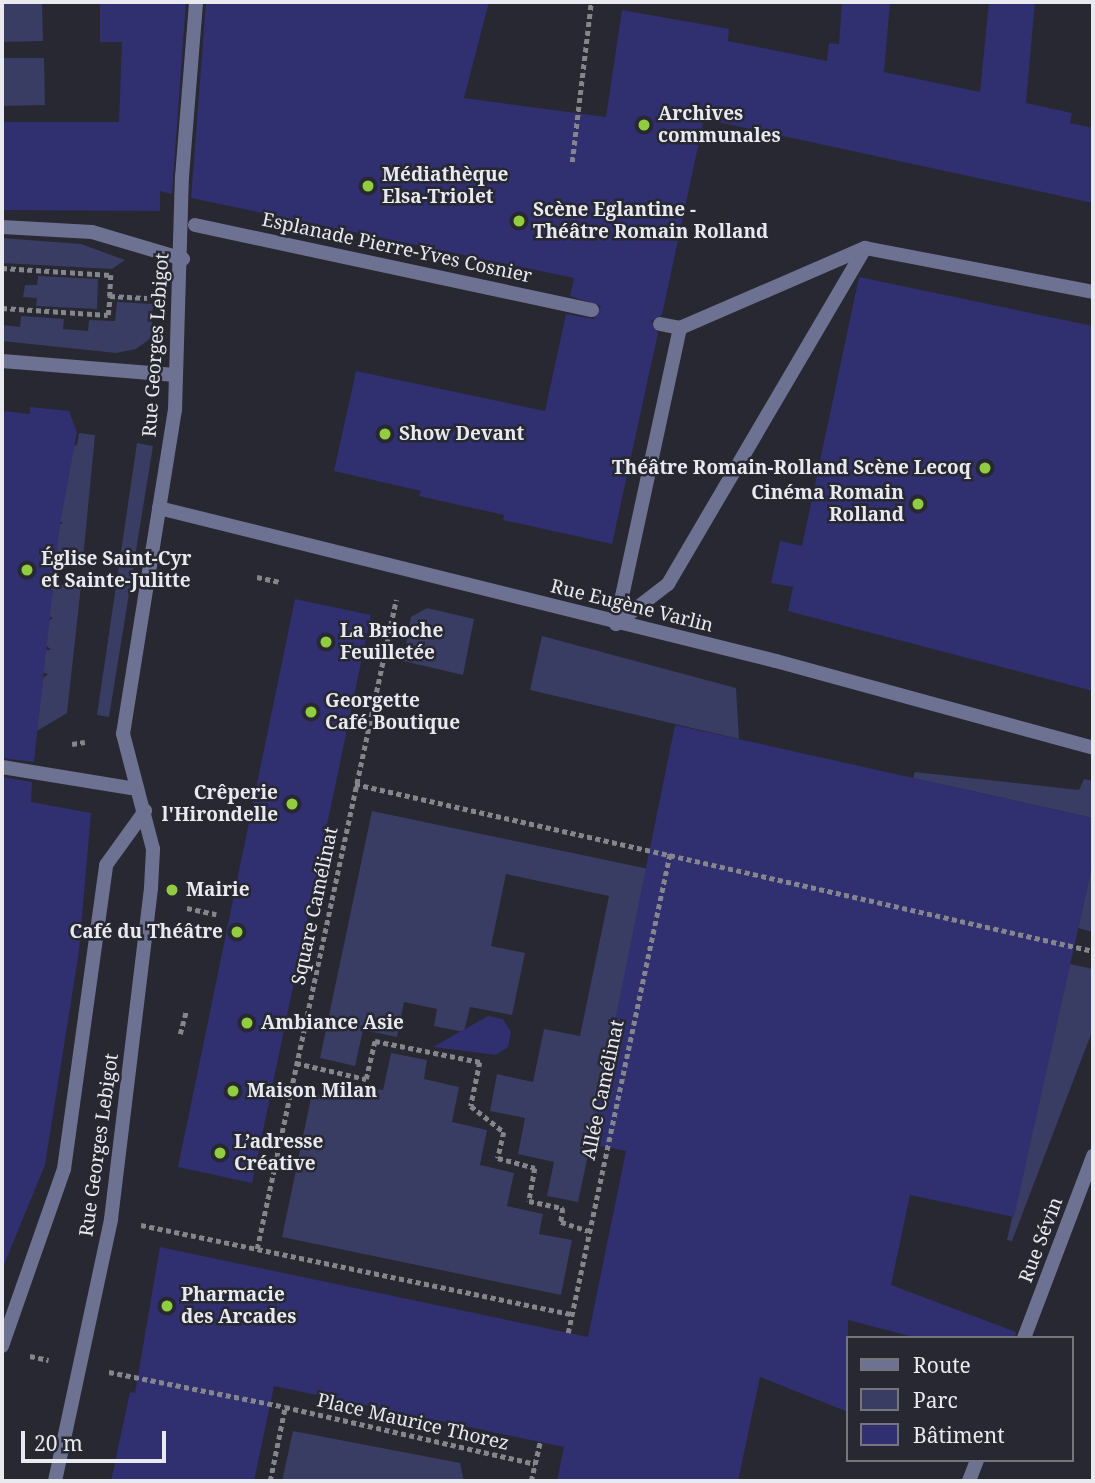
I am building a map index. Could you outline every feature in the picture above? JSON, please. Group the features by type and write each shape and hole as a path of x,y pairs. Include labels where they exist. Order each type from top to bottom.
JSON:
{"street":[{"name":"Rue Georges Lebigot","path":"55,1481 111,1219 151,888 153,849 123,734 159,508 175,375 183,259 182,177 196,2"},
{"name":"Esplanade Pierre-Yves Cosnier","path":"195,225 592,310"},
{"path":"2,227 92,232 183,259"},
{"path":"660,324 680,328 865,248 1093,292"},
{"path":"615,624 668,584 865,248"},
{"path":"615,624 680,328"},
{"path":"2,361 175,375"},
{"name":"Rue Eugène Varlin","path":"159,508 403,568 1093,748"},
{"path":"2,767 138,789"},
{"name":"Rue Georges Lebigot","path":"2,1346 64,1169 106,865 145,811"},
{"name":"Rue Sévin","path":"1025,1336 1093,1156"},
{"path":"969,1481 976,1462"}],"path":[{"path":"572,162 591,2"},
{"path":"2,268 111,275 108,315 2,308"},
{"path":"110,296 159,299"},
{"name":"Square Camélinat","path":"257,1249 403,568"},
{"path":"257,577 281,582"},
{"path":"355,784 670,853 1093,951"},
{"name":"Allée Camélinat","path":"568,1333 670,853"},
{"path":"187,908 216,914"},
{"path":"180,1034 186,1011"},
{"path":"296,1063 366,1079 375,1041 480,1062 471,1106 503,1132 498,1158 535,1168 529,1201 564,1208 561,1222 588,1231"},
{"path":"111,1219 572,1314"},
{"name":"Place Maurice Thorez","path":"79,1366 285,1407 535,1464"},
{"path":"270,1481 285,1407"},
{"path":"531,1481 540,1442"}],"green space":[{"path":"2,2 42,2 43,41 2,42"},
{"path":"2,58 44,58 45,105 2,106"},
{"path":"2,238 81,244 125,260 112,269 2,263"},
{"path":"38,276 98,279 97,309 36,306 37,298 23,297 25,285 37,285"},
{"path":"117,302 153,304 151,338 136,349 116,353 2,341 2,325 20,327 21,316 64,319 63,329 88,331 89,320 115,321"},
{"path":"79,433 95,435 83,559 60,557 54,551 56,524 63,524 57,519 66,491 65,449 77,445"},
{"path":"137,443 153,446 109,717 97,715"},
{"path":"57,584 81,586 67,713 37,731 42,679 48,674 42,672 44,650 51,650 45,644 47,622 53,618 48,616 50,588"},
{"path":"427,608 474,619 463,675 403,661 411,617"},
{"path":"542,636 736,688 739,739 530,690"},
{"path":"915,772 1079,790 1084,779 1093,781 1093,818 913,778"},
{"path":"372,811 649,869 578,1202 547,1196 554,1162 518,1154 525,1118 490,1111 497,1074 533,1082 544,1029 580,1036 609,896 506,874 491,946 525,953 512,1015 470,1007 464,1032 434,1026 437,1009 404,1002 397,1037 363,1030 355,1066 320,1058"},
{"path":"1093,862 1093,932 1078,928"},
{"path":"1070,964 1093,969 1093,1029 1012,1241 1007,1240"},
{"path":"391,1053 427,1060 424,1079 459,1087 452,1122 487,1130 480,1165 514,1173 507,1206 543,1214 539,1234 572,1240 561,1295 282,1237 312,1093 342,1099 346,1083 383,1090"},
{"path":"293,1431 460,1463 464,1481 282,1481"}],"building":[{"path":"100,2 186,2 172,194 160,191 160,211 2,210 2,122 119,122 122,42 100,42"},
{"path":"206,2 489,2 464,98 606,117 622,10 729,29 728,41 827,61 829,43 839,44 842,2 890,2 884,72 980,92 989,2 1035,2 1026,103 1072,113 1070,123 1093,128 1093,203 704,119 662,315 651,321 658,333 612,544 503,520 504,515 419,496 421,491 334,471 356,371 545,411 566,314 594,319 601,306 570,296 574,278 191,198"},
{"path":"859,277 1093,326 1093,691 788,611 793,587 771,583 780,541 802,546"},
{"name":"Église Saint-Cyr et Sainte-Julitte","path":"30,407 69,411 77,432 60,524 34,762 2,758 2,411 30,414"},
{"path":"295,599 371,615 252,1183 178,1167"},
{"path":"675,725 1093,818 1093,862 1014,1217 910,1195 891,1285 1016,1332 1015,1336 909,1336 848,1320 846,1411 760,1377 738,1481 557,1481 564,1447 274,1386 254,1481 111,1481 130,1392 135,1393 160,1247 588,1337 626,1151 590,1144"},
{"path":"2,777 32,782 31,802 91,813 79,951 45,1165 3,1267"},
{"path":"488,1016 503,1019 511,1032 508,1047 496,1055 433,1047"}],"place":[{"name":"Archives communales","path":"644,125"},
{"name":"Médiathèque Elsa-Triolet","path":"368,186"},
{"name":"Scène Eglantine - Théâtre Romain Rolland","path":"519,221"},
{"name":"Show Devant","path":"385,434"},
{"name":"Théâtre Romain-Rolland Scène Lecoq","path":"985,468"},
{"name":"Cinéma Romain Rolland","path":"918,504"},
{"name":"Église Saint-Cyr et Sainte-Julitte","path":"27,570"},
{"name":"La Brioche Feuilletée","path":"326,642"},
{"name":"Georgette Café Boutique","path":"311,712"},
{"name":"Crêperie l'Hirondelle","path":"292,804"},
{"name":"Mairie","path":"172,890"},
{"name":"Café du Théâtre","path":"237,932"},
{"name":"Ambiance Asie","path":"247,1023"},
{"name":"Maison Milan","path":"233,1091"},
{"name":"L’adresse Créative","path":"220,1153"},
{"name":"Pharmacie des Arcades","path":"167,1306"}]}
